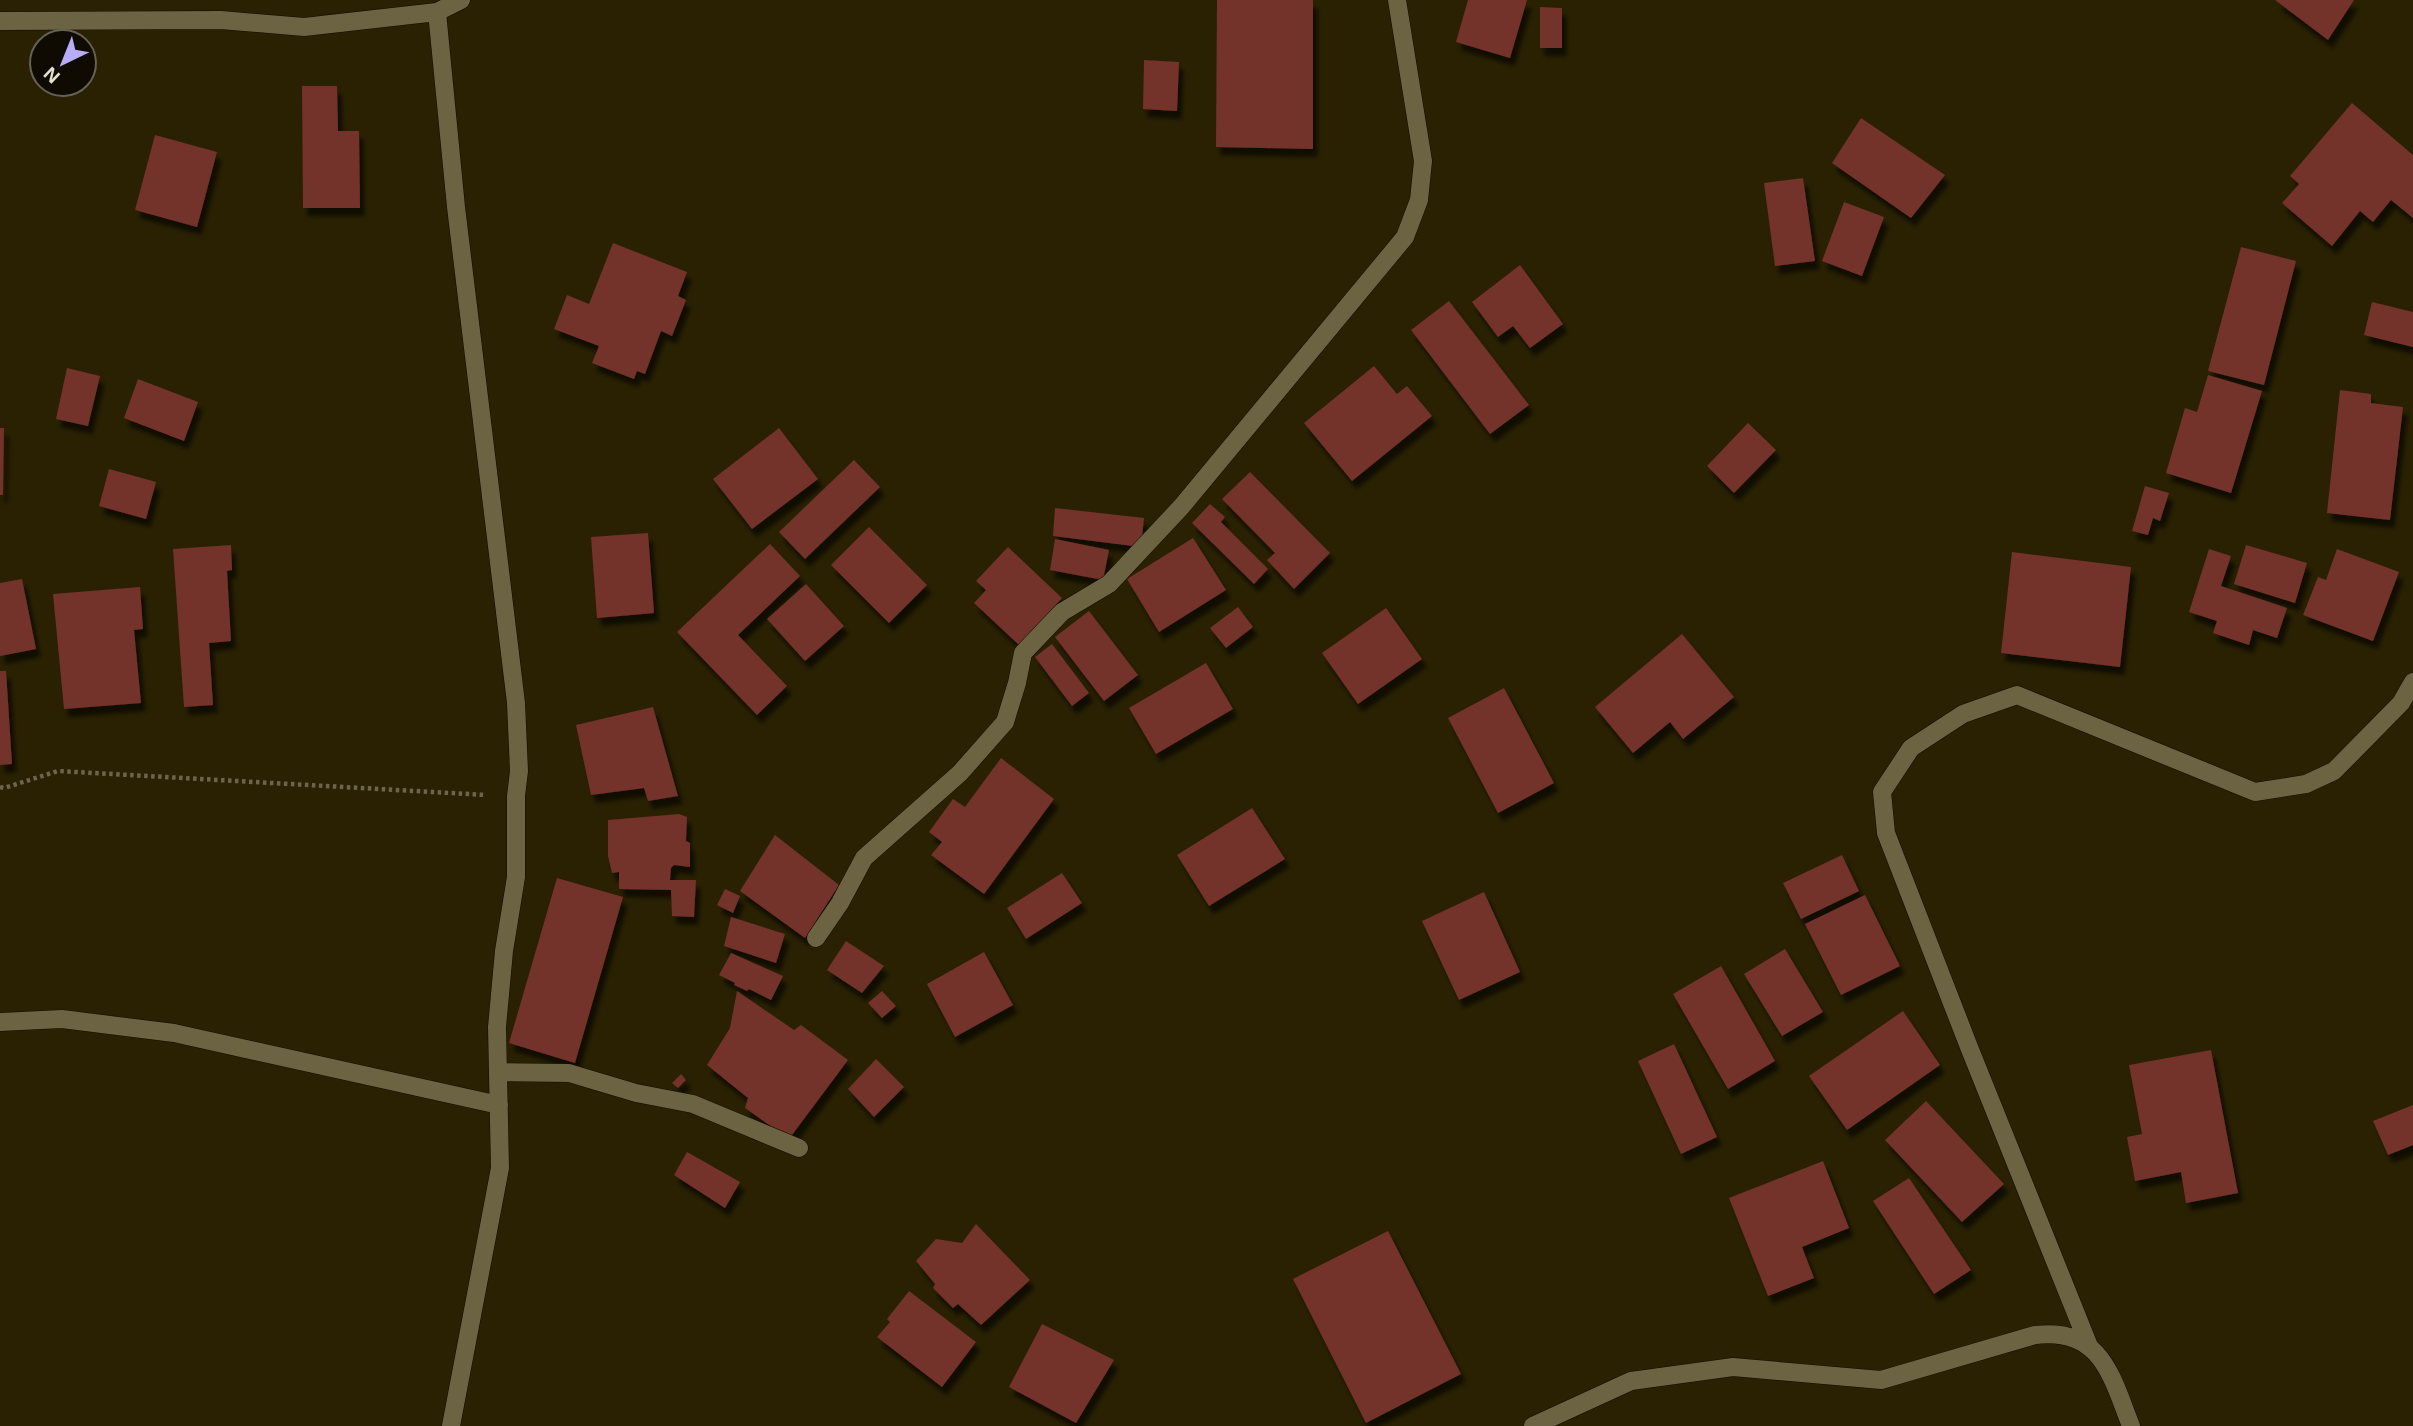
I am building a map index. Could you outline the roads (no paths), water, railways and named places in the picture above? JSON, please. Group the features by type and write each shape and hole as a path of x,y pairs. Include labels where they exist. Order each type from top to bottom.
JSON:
{"street":[{"path":"0,21 221,20 304,27 437,12 461,0"},
{"path":"816,938 840,903 864,858 960,773 1005,722 1023,653 1062,612 1109,584 1182,506 1405,237 1419,200 1423,161 1397,0"},
{"path":"437,12 456,207 516,703 519,771 516,796 516,877 504,951 497,1027 499,1168 451,1426"},
{"path":"2089,1346 1886,833 1882,792 1911,748 1963,714 2017,695 2255,792 2306,784 2334,771 2401,702 2413,682"},
{"path":"0,1022 62,1018 174,1033 499,1105"},
{"path":"499,1072 569,1073 636,1093 693,1104 799,1148"},
{"path":"1533,1426 1630,1381 1733,1367 1881,1380 2035,1335 2054,1333 2072,1337 2089,1346 2103,1360 2131,1426"}]}
